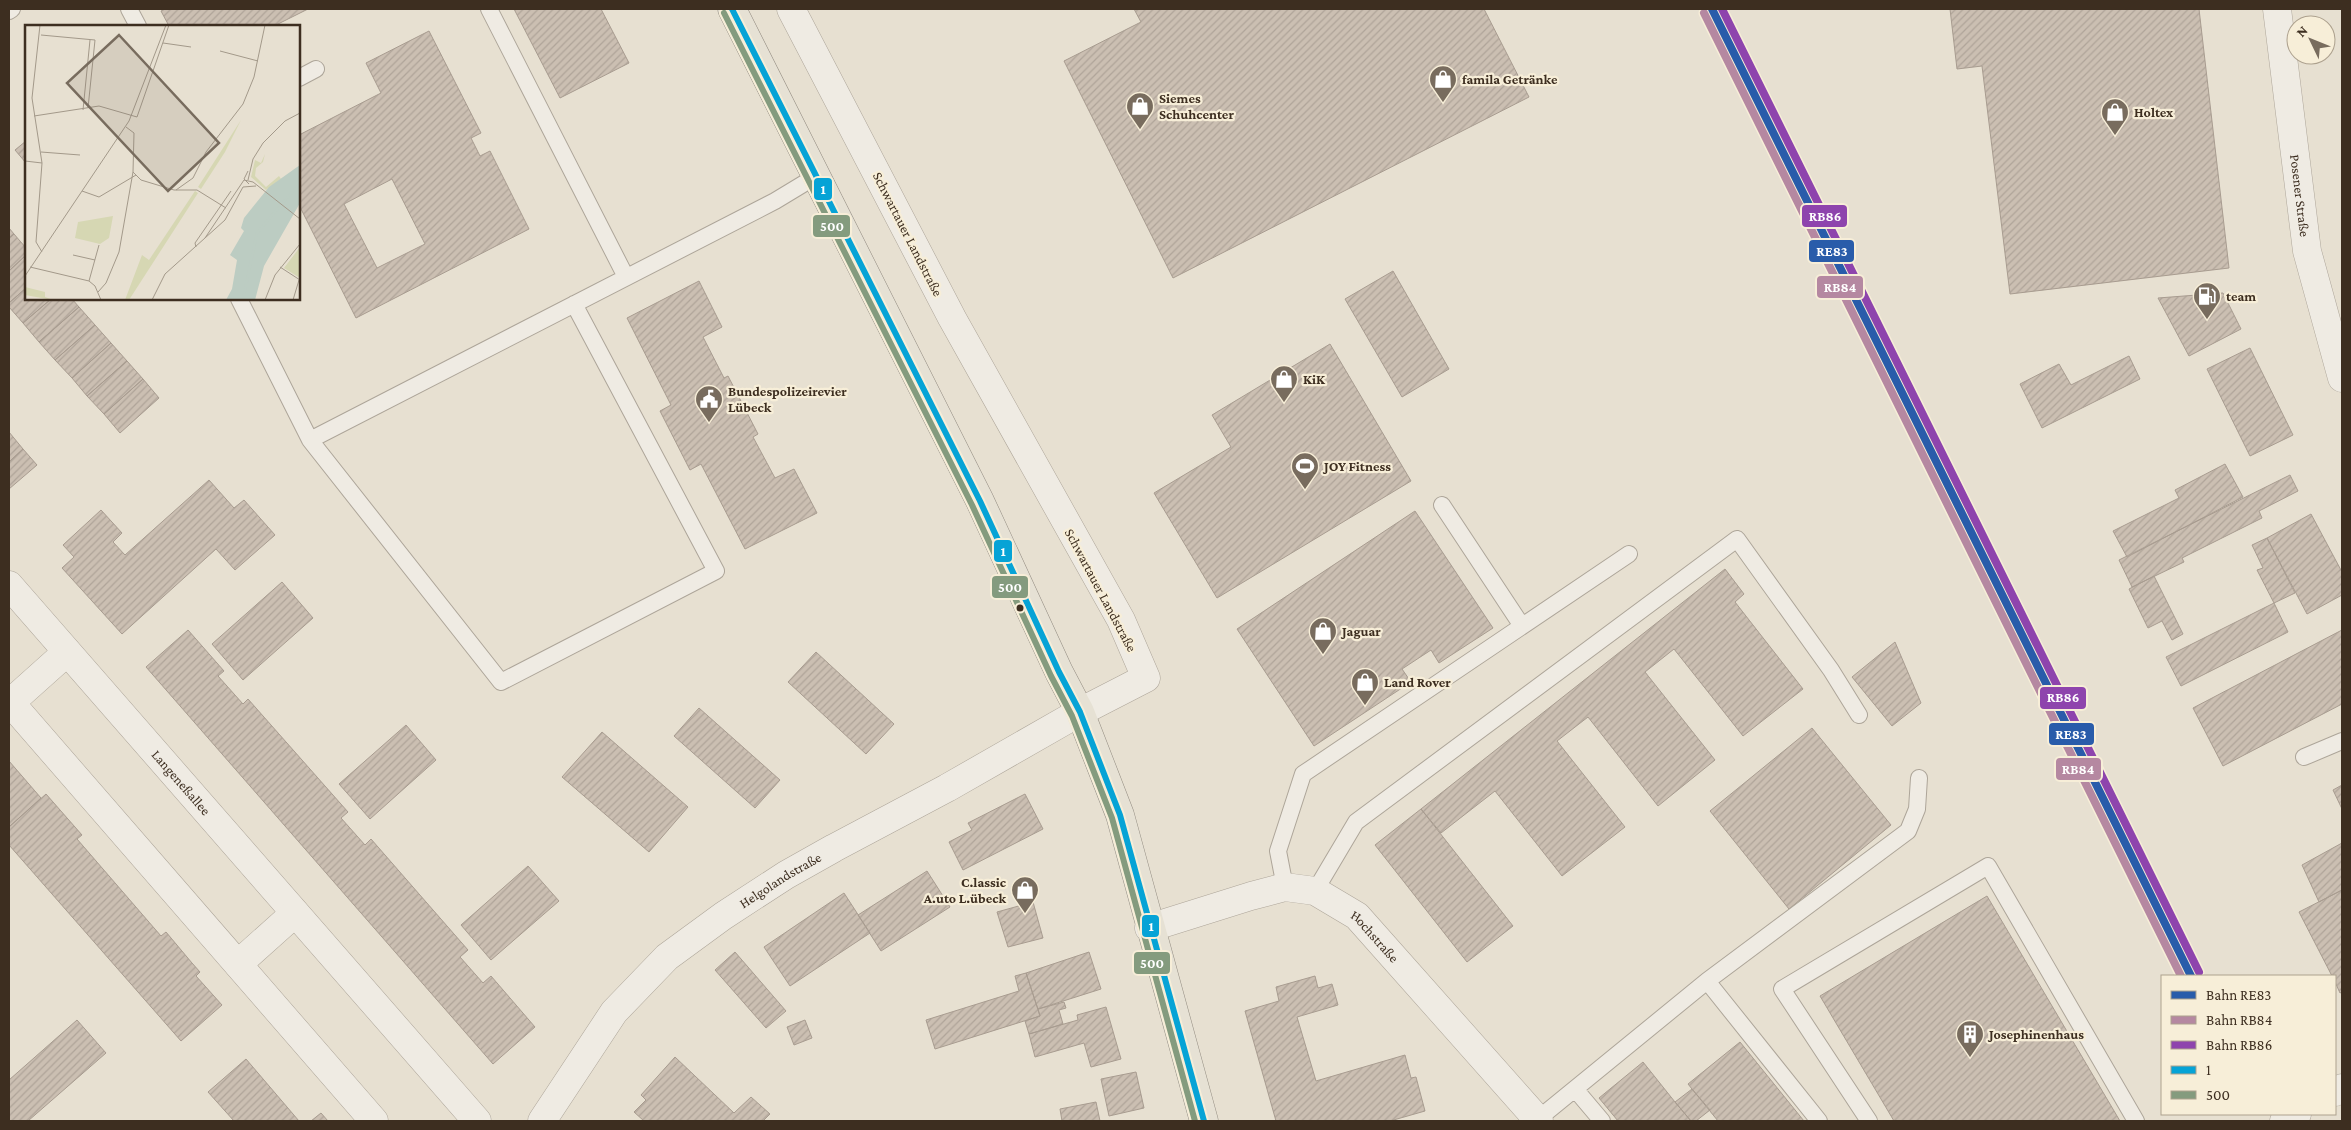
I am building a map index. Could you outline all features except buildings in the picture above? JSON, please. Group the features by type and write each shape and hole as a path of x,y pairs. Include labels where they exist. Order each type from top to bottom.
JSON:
{"main road":[{"path":"732,9 818,175 980,500 1059,672 1080,712 1120,815 1149,928 1204,1121"}],"street":[{"name":"Schwartauer Landstraße","path":"792,9 952,318 1120,620 1146,678 1080,712"},
{"name":"Posener Straße","path":"2277,9 2306,251 2342,378"},
{"name":"Langeneßallee","path":"9,585 477,1121"},
{"path":"67,652 10,702 374,1121"},
{"name":"Helgolandstraße","path":"542,1121 614,1012 675,951 723,916 786,875 947,788 1080,712"},
{"name":"Hochstraße","path":"1149,928 1251,896 1285,888 1315,891 1358,916 1538,1120"},
{"path":"238,964 296,913"},
{"path":"2284,1121 2295,1115"}],"lane":[{"path":"130,9 138,25"},
{"path":"489,9 626,277"},
{"path":"300,77 316,69"},
{"path":"310,440 775,202 818,175"},
{"path":"240,300 310,440 501,682 716,572 574,304"},
{"path":"1442,505 1522,626"},
{"path":"1315,891 1356,822 1737,539 1831,670 1859,715"},
{"path":"1285,888 1278,851 1303,774 1629,554"},
{"path":"2304,757 2342,741"},
{"path":"1538,1120 1707,981 1908,831 1917,809 1919,778"},
{"path":"1868,1121 1782,988 1988,866 2136,1121"},
{"path":"1707,981 1819,1121"},
{"path":"1575,1089 1602,1121"}],"rail line":[{"name":"RE83","path":"1712,9 2191,975"},
{"name":"RB86","path":"1722,9 2199,972"},
{"name":"RB84","path":"1704,13 2181,975"}],"transit line":[{"name":"1","path":"732,9 980,501 1059,672 1080,712 1120,815 1204,1121"},
{"name":"500","path":"724,13 972,505 1051,676 1072,716 1112,818 1195,1121"}],"place":[{"name":"famila Getränke","path":"1443,103"},
{"name":"Siemes Schuhcenter","path":"1140,130"},
{"name":"Holtex","path":"2115,136"},
{"name":"team","path":"2207,320"},
{"name":"KiK","path":"1284,403"},
{"name":"Bundespolizeirevier Lübeck","path":"709,423"},
{"name":"JOY Fitness","path":"1305,490"},
{"name":"Jaguar","path":"1323,655"},
{"name":"Land Rover","path":"1365,706"},
{"name":"C.lassic A.uto L.übeck","path":"1025,914"},
{"name":"Josephinenhaus","path":"1970,1058"}]}
